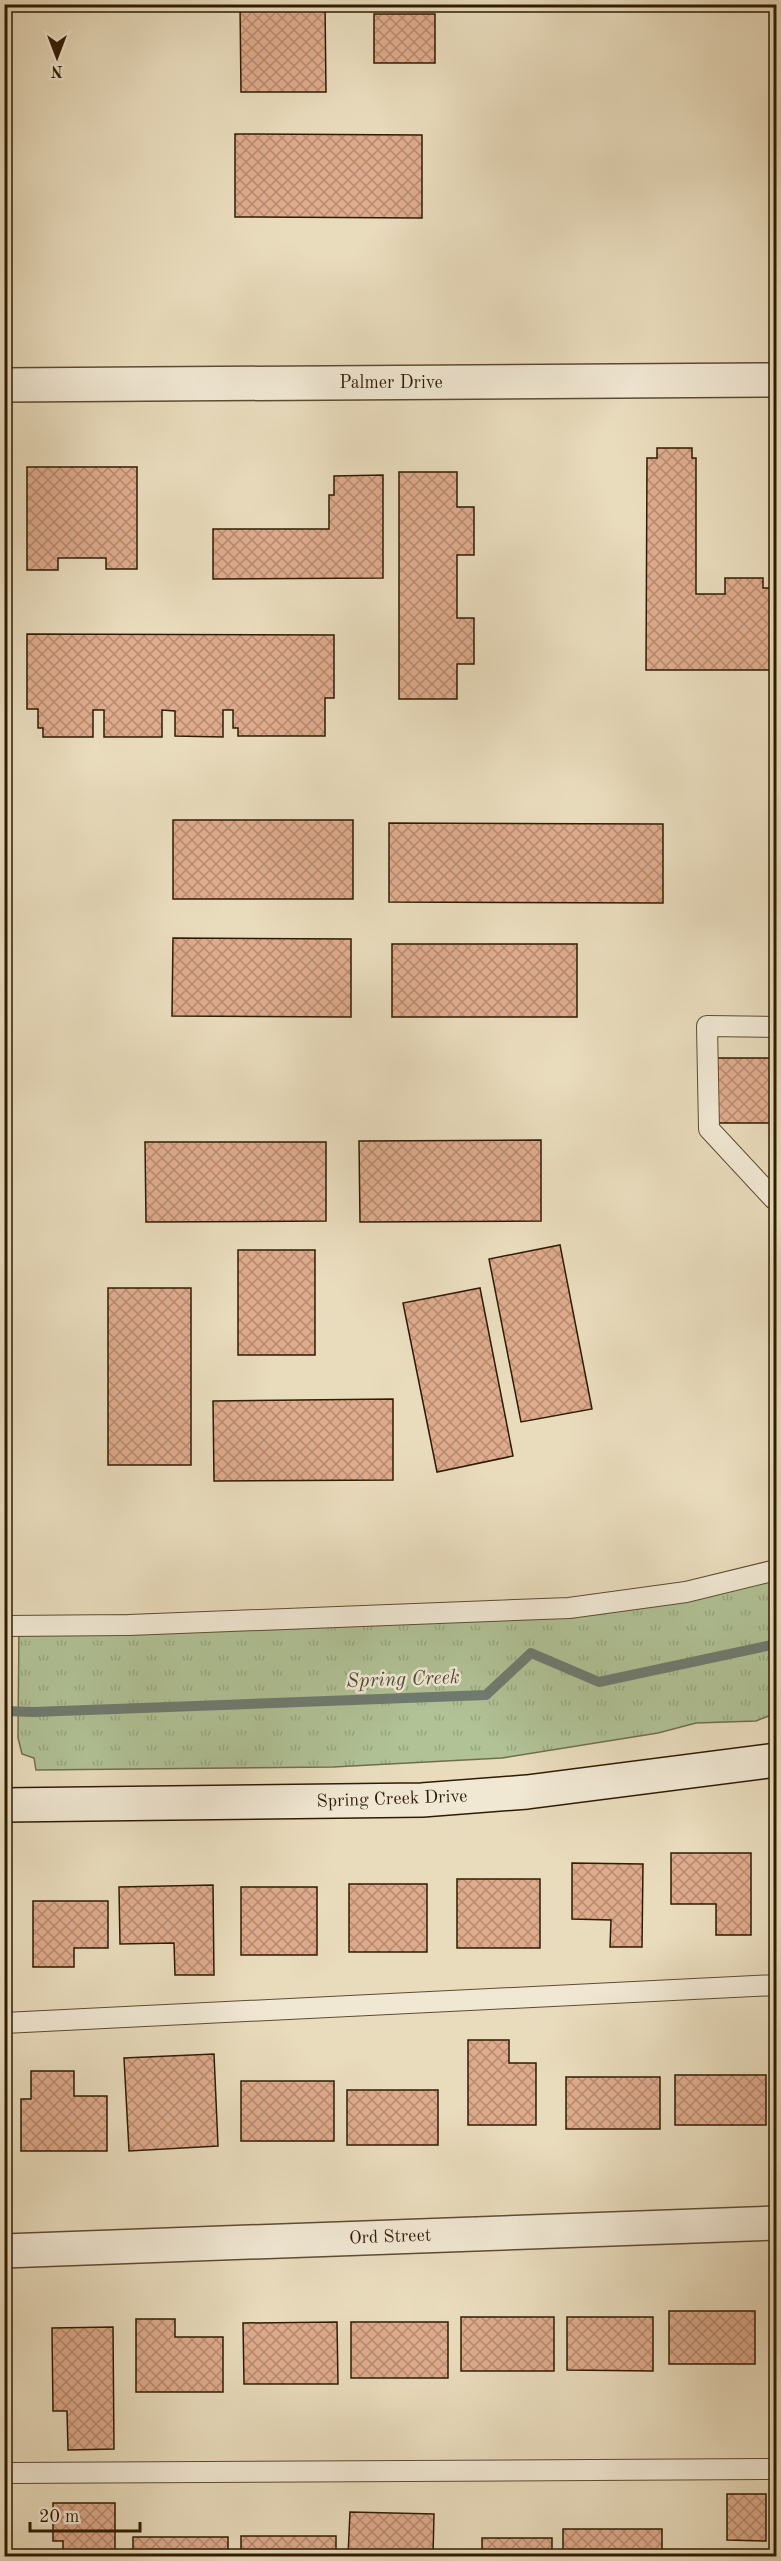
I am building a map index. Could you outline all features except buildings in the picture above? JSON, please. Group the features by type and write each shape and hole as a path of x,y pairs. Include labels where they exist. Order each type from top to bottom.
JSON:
{"street":[{"name":"Palmer Drive","path":"4,385 777,380"},
{"name":"Spring Creek Drive","path":"4,1805 422,1800 527,1792 777,1760"},
{"name":"Ord Street","path":"4,2251 777,2223"}],"lane":[{"path":"774,1198 709,1129 707,1026 777,1027"},
{"path":"4,1626 129,1624 569,1608 686,1592 777,1570"},
{"path":"4,2023 777,1985"},
{"path":"4,2473 777,2469"}],"green space":[{"path":"776,1571 776,1713 756,1721 696,1723 658,1733 502,1758 333,1767 36,1770 34,1758 22,1754 18,1738 19,1618 593,1603"}],"waterway":[{"name":"Spring Creek","path":"4,1711 34,1712 486,1695 531,1653 599,1682 776,1644"}]}
